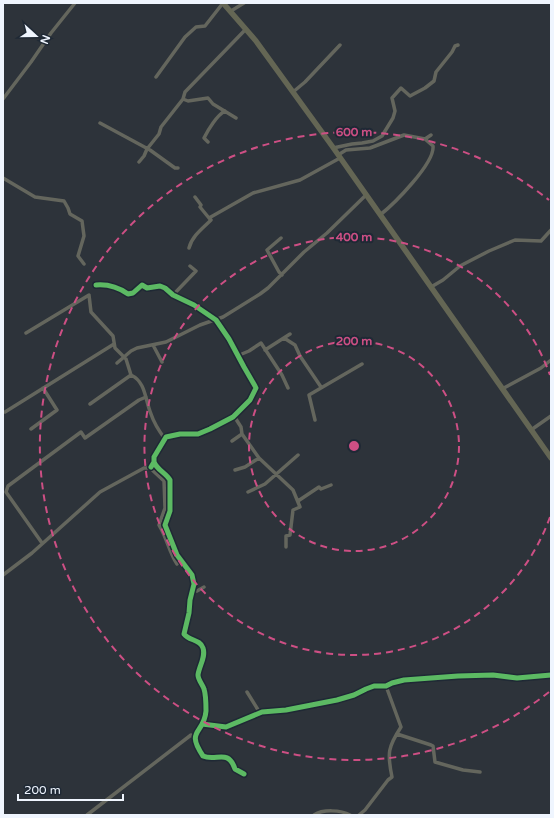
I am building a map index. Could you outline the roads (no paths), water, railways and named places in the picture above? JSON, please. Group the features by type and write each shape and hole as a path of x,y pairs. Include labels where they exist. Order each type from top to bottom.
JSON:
{"highway":[{"path":"223,3 246,30 293,92 551,458"}],"street":[{"path":"3,99 75,3"},
{"path":"156,77 186,37 196,27 205,26 223,3"},
{"path":"231,11 244,3"},
{"path":"139,162 144,156 146,149 159,134 161,127 183,99 185,92 246,30"},
{"path":"293,92 305,82 340,45"},
{"path":"333,148 373,141 382,136 393,118 395,111 392,98 401,88 410,96 434,81 436,72 455,46 458,45"},
{"path":"183,99 188,101 208,98 213,104 236,118"},
{"path":"208,142 204,138 220,113 225,111"},
{"path":"100,123 146,149 175,168 178,168"},
{"path":"209,218 253,193 300,180 339,156 346,150 370,148 404,135 425,139 432,146 433,151 422,170 406,190 380,215"},
{"path":"425,139 431,135"},
{"path":"3,178 35,197 64,201 70,214 82,221 84,236 78,256 84,264"},
{"path":"117,363 137,348 166,342 200,325 223,317 260,294 366,195"},
{"path":"190,248 191,243 197,234 211,220 200,207 201,205 195,197"},
{"path":"431,287 443,280 460,266 490,251 515,240 541,241 551,230"},
{"path":"281,238 267,250 282,275"},
{"path":"173,295 196,271 190,266"},
{"path":"96,284 116,287 128,294 132,293 142,285 147,288 160,286 165,288 173,295 194,305 216,320 229,339 256,388 250,400 234,416 198,434 166,437 154,457 154,462 150,468"},
{"path":"26,333 89,295 91,312 114,336 115,348 126,359 131,375 142,385 151,414 165,440"},
{"path":"266,350 290,334"},
{"path":"284,338 295,345 321,387"},
{"path":"237,356 249,351 261,343 288,388"},
{"path":"5,412 114,344"},
{"path":"153,345 162,362"},
{"path":"502,389 542,368 551,360"},
{"path":"315,420 308,396 362,364"},
{"path":"90,404 131,375"},
{"path":"31,429 57,410 43,388"},
{"path":"42,543 6,492 8,486 81,432 85,438 139,400 146,397"},
{"path":"234,416 241,427 242,434 259,458 293,490 298,501 300,508 293,510 290,535 286,536 286,547"},
{"path":"531,430 551,416"},
{"path":"232,441 242,434"},
{"path":"248,492 264,484 298,454"},
{"path":"235,470 245,467 259,458"},
{"path":"154,462 170,480 170,511 165,525 176,555 192,575 194,584 194,591 190,600 189,613 184,634 189,639 199,642 204,650 203,660 198,676 205,691 206,711 202,724 195,738 195,743 203,756 209,758 216,756 230,759 233,762 235,769 244,774"},
{"path":"3,575 100,492 144,468 150,468 164,481 165,508 159,525 171,555 178,564"},
{"path":"298,501 319,487 321,489 332,485"},
{"path":"194,591 204,587"},
{"path":"202,724 226,726 260,713 337,700 354,695 366,688 386,686 404,680 458,676 493,675 517,678 551,675"},
{"path":"359,815 365,810 392,777 390,750 396,734 402,727 386,686"},
{"path":"247,692 260,713"},
{"path":"396,734 433,746 435,762 463,770 480,772"},
{"path":"87,815 191,735 195,738"},
{"path":"314,815 317,813 334,811 347,813 350,815"}]}
